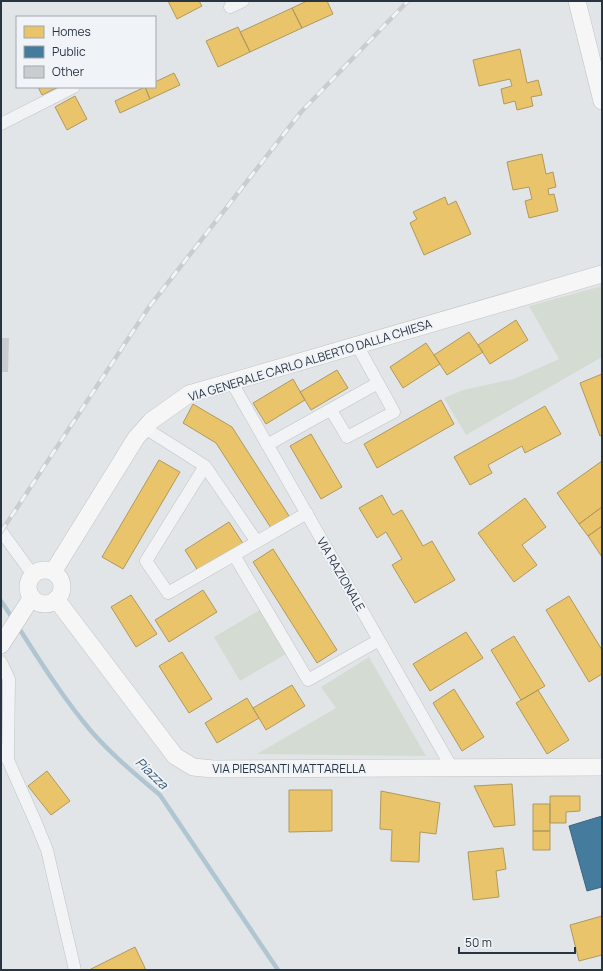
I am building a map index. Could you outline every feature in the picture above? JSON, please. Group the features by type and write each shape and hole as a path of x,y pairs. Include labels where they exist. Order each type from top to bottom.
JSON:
{"street":[{"path":"230,8 243,1"},
{"path":"577,1 602,101"},
{"path":"1,124 72,88"},
{"name":"VIA GENERALE CARLO ALBERTO DALLA CHIESA","path":"53,572 136,438 151,421 189,394 602,274"},
{"path":"331,410 347,437 394,412 357,345"},
{"name":"VIA RAZIONALE","path":"231,381 452,768"},
{"path":"267,445 378,383"},
{"path":"145,428 206,466 257,542"},
{"path":"206,466 146,561 168,593 307,514"},
{"path":"1,531 33,575"},
{"path":"234,555 308,680 379,640"},
{"path":"3,642 28,604 29,589 33,575 43,570 53,572 58,575 62,585 62,590 56,599 52,602 28,604"},
{"name":"VIA PIERSANTI MATTARELLA","path":"56,599 175,756 193,767 213,769 602,767"},
{"path":"1,662 10,679 4,756 36,823 46,850 75,970"}],"shaded area":[{"path":"602,286 602,357 466,435 444,398 463,390 514,379 559,359 529,306"},
{"path":"265,607 291,651 240,681 214,637"},
{"path":"369,657 426,756 257,754 336,708 321,687"}],"building: Homes":[{"path":"168,1 199,1 202,6 177,19"},
{"path":"307,1 327,1 333,14 302,28 292,8"},
{"path":"292,8 302,28 250,52 240,32"},
{"path":"238,27 250,52 218,67 206,41"},
{"path":"520,49 527,83 538,80 542,95 531,97 533,106 517,110 515,101 504,104 501,89 512,86 510,79 479,86 473,60"},
{"path":"174,73 180,85 150,99 145,88 156,88 156,82"},
{"path":"38,88 56,88 42,95"},
{"path":"143,88 145,88 150,99 120,113 115,101"},
{"path":"75,96 87,119 67,130 55,107"},
{"path":"542,154 546,174 553,172 556,187 548,189 549,195 554,194 558,211 529,218 525,201 532,199 529,187 513,190 507,162"},
{"path":"445,197 448,205 456,201 471,234 424,255 410,223 417,219 413,212"},
{"path":"516,320 528,340 490,364 478,345"},
{"path":"469,332 483,352 447,375 434,355"},
{"path":"426,343 440,364 403,388 390,367"},
{"path":"337,370 348,388 311,410 300,392"},
{"path":"602,374 602,435 600,436 580,383"},
{"path":"293,379 305,400 266,424 253,403"},
{"path":"441,400 454,424 377,468 364,444"},
{"path":"193,404 232,427 289,516 271,528 216,443 183,423"},
{"path":"545,406 561,434 525,453 522,446 488,465 492,473 470,485 454,457"},
{"path":"311,434 342,487 321,499 290,446"},
{"path":"159,460 180,472 123,569 102,557"},
{"path":"602,461 602,507 579,524 557,493"},
{"path":"382,495 393,515 402,510 423,546 432,541 455,580 415,603 392,565 402,559 386,532 377,538 359,508"},
{"path":"525,498 546,527 522,545 537,565 514,582 478,533"},
{"path":"602,507 602,526 588,536 579,524"},
{"path":"229,522 244,545 200,574 185,550"},
{"path":"602,526 602,557 588,536"},
{"path":"273,549 337,650 317,663 253,562"},
{"path":"203,590 217,612 169,642 155,620"},
{"path":"131,595 157,634 136,647 111,607"},
{"path":"569,596 602,650 602,674 589,682 546,610"},
{"path":"466,632 483,658 430,691 413,664"},
{"path":"514,636 545,686 521,700 491,650"},
{"path":"182,652 212,699 189,713 159,666"},
{"path":"292,685 305,706 266,730 253,708"},
{"path":"454,689 484,737 462,751 433,703"},
{"path":"538,690 569,740 547,754 516,703"},
{"path":"247,698 259,718 217,743 205,723"},
{"path":"47,771 70,801 51,815 28,786"},
{"path":"512,784 515,825 494,827 474,786"},
{"path":"289,790 332,790 332,831 289,832"},
{"path":"381,791 440,803 436,834 420,832 419,862 391,861 392,830 380,829"},
{"path":"550,796 580,796 580,811 566,812 566,823 550,823"},
{"path":"533,804 550,804 550,831 533,831"},
{"path":"533,831 550,831 550,850 533,850"},
{"path":"503,848 506,869 496,871 499,897 473,900 468,852"},
{"path":"602,916 602,955 579,961 570,925"},
{"path":"135,947 146,970 89,970"}],"building: Public":[{"path":"602,816 602,887 587,891 569,826"}],"building: Other":[{"path":"1,338 9,338 8,372 1,372"}],"waterway":[{"name":"Piazza","path":"1,601 13,619"},
{"name":"Piazza","path":"17,625 61,692 91,731 115,756 160,795 278,970"}],"railway":[{"path":"1,532 149,307 301,112 408,1"}]}
